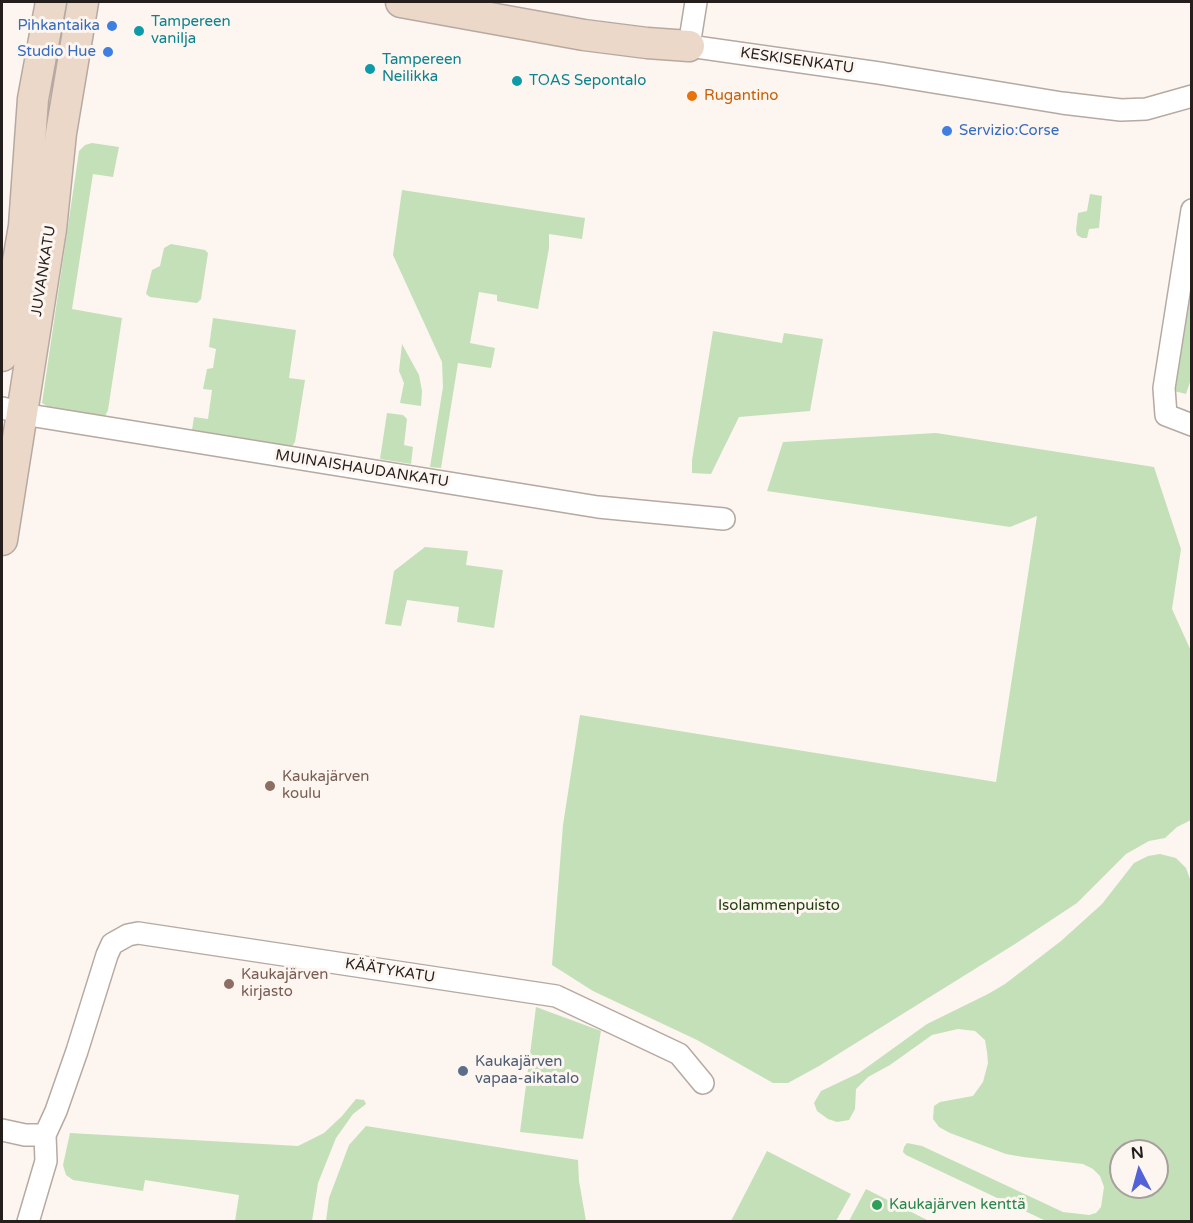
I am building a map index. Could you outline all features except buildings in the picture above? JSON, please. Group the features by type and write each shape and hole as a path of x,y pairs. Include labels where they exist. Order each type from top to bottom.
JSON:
{"main road":[{"name":"JUVANKATU","path":"2,356 24,226 33,99 51,2"},
{"name":"JUVANKATU","path":"2,540 12,410 51,230 61,133 83,2"},
{"name":"KESKISENKATU","path":"401,2 584,35 689,46"}],"street":[{"path":"689,46 696,2"},
{"name":"KESKISENKATU","path":"689,46 879,73 1054,102 1122,110 1146,109 1191,97"},
{"path":"1191,210 1164,388 1166,415 1191,425"},
{"name":"MUINAISHAUDANKATU","path":"12,410 35,416 598,507 724,519"},
{"name":"KÄÄTYKATU","path":"45,1135 56,1111 112,944 120,938 138,933 556,996 679,1054 703,1083"},
{"path":"2,1130 25,1135 45,1135 46,1161 28,1221"}],"green space":[{"path":"92,143 119,147 113,177 93,174 72,309 122,318 108,410 105,416 50,408 42,403 79,151 85,145"},
{"path":"402,190 585,218 582,239 549,234 549,248 538,309 497,301 497,295 479,292 470,343 495,348 491,368 458,363 441,468 430,467 443,387 442,362 393,255"},
{"path":"1090,194 1102,196 1099,228 1089,229 1087,238 1082,238 1077,235 1076,230 1078,213 1087,211"},
{"path":"171,244 205,250 208,253 201,299 197,303 150,297 146,294 152,270 160,266 164,248"},
{"path":"1191,285 1191,379 1186,394 1174,391"},
{"path":"213,318 296,330 289,378 305,380 295,442 292,446 192,430 194,417 208,419 212,390 203,389 207,369 213,368 216,349 209,347"},
{"path":"713,331 782,343 784,333 823,339 810,411 739,417 711,474 692,473 692,460"},
{"path":"402,344 419,375 422,391 421,406 400,403 404,383 399,371"},
{"path":"387,413 403,415 407,419 404,445 413,447 411,464 380,459"},
{"name":"Isolammenpuisto","path":"936,433 1154,467 1181,549 1172,609 1191,651 1191,820 1177,827 1165,838 1149,841 1126,854 1077,903 1015,944 819,1066 788,1083 773,1083 697,1040 593,991 552,965 563,825 580,715 996,782 1037,516 1010,527 767,491 783,442"},
{"path":"425,547 468,551 466,565 503,570 494,628 457,622 459,607 407,600 401,626 385,624 394,571"},
{"path":"1160,854 1176,858 1186,868 1190,879 1191,1221 1046,1221 906,1155 903,1152 907,1143 922,1146 1063,1212 1089,1215 1096,1213 1101,1207 1104,1187 1100,1176 1093,1169 1083,1164 1006,1154 950,1133 939,1127 933,1119 934,1106 940,1102 973,1096 983,1082 988,1063 987,1052 985,1040 975,1031 958,1029 932,1035 890,1065 868,1077 856,1089 855,1109 849,1120 837,1122 817,1111 814,1103 821,1091 859,1073 927,1024 1005,984 1061,941 1102,904 1134,863 1148,856"},
{"path":"536,1007 601,1031 583,1139 520,1132"},
{"path":"356,1099 364,1100 366,1104 353,1114 336,1138 318,1183 312,1221 235,1221 239,1195 145,1180 143,1191 73,1180 66,1175 63,1165 70,1133 298,1146 324,1133"},
{"path":"366,1126 578,1160 586,1221 326,1221 329,1198 349,1145"},
{"path":"767,1151 851,1194 836,1221 731,1221"},
{"name":"Kaukajärven kenttä","path":"866,1189 929,1221 849,1221"}],"place":[{"name":"Pihkantaika","path":"112,26"},
{"name":"Tampereen vanilja","path":"139,31"},
{"name":"Studio Hue","path":"108,52"},
{"name":"Tampereen Neilikka","path":"370,69"},
{"name":"TOAS Sepontalo","path":"517,81"},
{"name":"Rugantino","path":"692,96"},
{"name":"Servizio:Corse","path":"947,131"},
{"name":"Kaukajärven koulu","path":"270,786"},
{"name":"Kaukajärven kirjasto","path":"229,984"},
{"name":"Kaukajärven vapaa-aikatalo","path":"463,1071"},
{"name":"Kaukajärven kenttä","path":"877,1205"}]}
